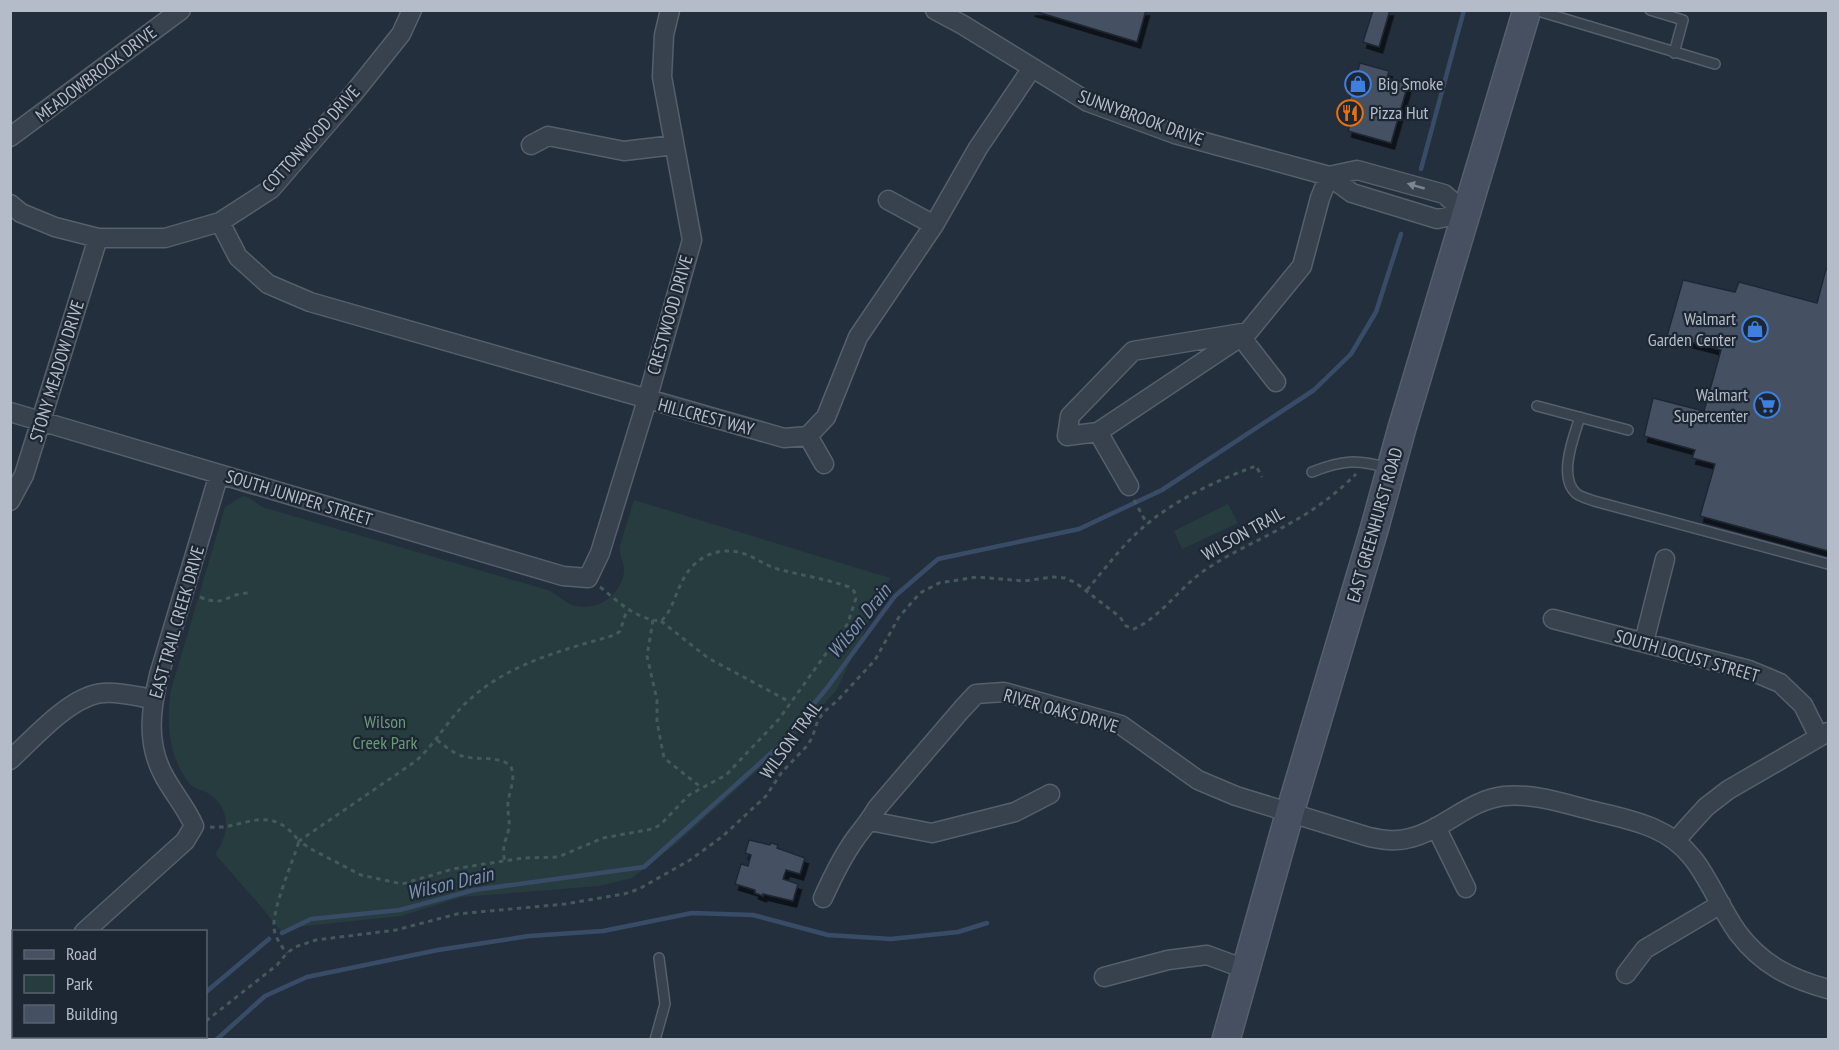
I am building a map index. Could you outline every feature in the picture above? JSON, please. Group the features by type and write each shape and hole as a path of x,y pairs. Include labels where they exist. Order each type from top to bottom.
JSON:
{"main road":[{"name":"EAST GREENHURST ROAD","path":"1226,1040 1290,812 1374,530 1380,466 1466,213 1527,10"}],"street":[{"name":"MEADOWBROOK DRIVE","path":"10,137 181,10"},
{"name":"COTTONWOOD DRIVE","path":"10,204 21,213 55,227 98,238 165,238 220,222 270,189 353,94 401,34 412,10"},
{"name":"CRESTWOOD DRIVE","path":"588,578 600,553 647,400 692,240 662,77 661,60 670,10"},
{"name":"SUNNYBROOK DRIVE","path":"935,10 1088,102 1174,134 1329,176 1352,193 1437,219 1466,213"},
{"path":"824,464 808,436 826,417 858,337 934,225 978,147 1032,68"},
{"path":"531,145 548,136 624,151 674,145"},
{"name":"SUNNYBROOK DRIVE","path":"1329,176 1357,170 1444,194 1466,213"},
{"path":"1245,335 1133,351 1070,416 1067,436 1098,432 1245,335 1302,266 1320,198 1329,176"},
{"path":"888,200 934,225"},
{"name":"HILLCREST WAY","path":"220,222 238,257 268,284 310,302 784,438 808,436"},
{"name":"STONY MEADOW DRIVE","path":"10,501 24,475 98,238"},
{"path":"1245,335 1276,382"},
{"name":"SOUTH JUNIPER STREET","path":"10,412 563,576 588,578"},
{"path":"1098,432 1131,491"},
{"name":"EAST TRAIL CREEK DRIVE","path":"194,826 187,810 162,773 156,755 151,736 153,699 219,474"},
{"path":"1644,642 1665,560"},
{"name":"SOUTH LOCUST STREET","path":"1553,619 1749,670 1780,683 1803,705 1824,734"},
{"path":"10,759 70,706 87,696 105,692 153,699"},
{"name":"RIVER OAKS DRIVE","path":"823,898 854,840 878,808 976,694 1004,692 1120,725 1198,780 1236,796 1290,812"},
{"path":"1676,840 1706,807 1728,790 1824,734"},
{"path":"870,821 932,833 1015,812 1050,794"},
{"path":"1290,812 1369,837 1391,841 1411,838 1436,827 1467,808 1504,796 1541,798 1634,821 1676,840 1702,869 1737,932 1754,951 1779,971 1806,983 1828,989"},
{"path":"86,930 186,841 194,826"},
{"path":"1436,827 1466,888"},
{"path":"1626,974 1645,949 1721,904"},
{"path":"1104,977 1168,960 1208,955 1245,969"}],"lane":[{"path":"1534,10 1715,64"},
{"path":"1650,10 1684,15 1674,53"},
{"path":"1537,406 1628,430"},
{"path":"1580,417 1567,461 1568,479 1576,494 1605,504 1828,564"},
{"path":"1312,472 1336,462 1380,466"},
{"path":"655,1040 665,1004 659,958"}],"path":[{"path":"1086,591 1139,531 1164,511 1226,477 1256,466 1262,477"},
{"name":"WILSON TRAIL","path":"207,1020 277,965 295,947 316,940 396,930 457,914 565,904 624,894 639,889 690,860 758,806 782,772 806,747 812,738 818,720 825,711 875,660 899,617 920,593 939,583 976,577 1024,581 1053,577 1065,578 1076,583 1120,618 1126,626 1134,629 1149,619 1204,571 1296,521 1340,489 1380,466"},
{"path":"1131,491 1147,524"},
{"path":"194,826 223,828 261,819 280,825 311,849 360,875 402,884 453,869 505,861 558,857 603,838 652,829 660,825 689,795 726,775 771,727 848,623 856,598 854,591 849,587 782,571 739,552 717,551 703,558 691,568 675,593 666,616 661,621"},
{"path":"588,578 627,610 661,621 708,658 790,702"},
{"path":"184,592 218,602 249,592"},
{"path":"287,953 273,926 299,841 416,761 438,740 466,702 486,686 527,663 615,635 621,631 627,610"},
{"path":"653,620 647,656 657,700 657,722 664,758 702,788"},
{"path":"438,740 456,754 465,757 496,758 510,765 513,771 513,784 508,802 509,823 502,851 505,861"}],"green space":[{"name":"Wilson Creek Park","path":"243,496 262,507 548,590 576,606 600,604 618,588 624,572 620,545 634,500 890,578 836,691 793,738 677,843 632,878 599,886 462,897 401,916 296,927 284,935 215,854 223,839 225,814 216,800 189,783 177,761 170,738 171,690 225,507"},
{"path":"1228,504 1238,523 1182,549 1174,531"}],"building":[{"path":"1031,10 1146,10 1137,42"},
{"path":"1373,10 1390,10 1379,47 1363,42"},
{"path":"1360,63 1389,71 1387,78 1408,84 1391,143 1348,131 1351,120 1344,118"},
{"name":"Walmart Supercenter","path":"1826,269 1828,270 1828,551 1700,516 1715,464 1692,458 1695,450 1644,436 1653,398 1704,411 1721,350 1667,336 1683,280 1735,292 1739,282 1817,303"},
{"path":"749,840 778,845 777,848 805,858 800,874 786,870 783,879 798,884 793,901 763,894 763,896 755,893 755,890 735,884 741,864 748,866 751,855 745,853"}],"waterway":[{"name":"Wilson Drain","path":"1421,169 1464,10"},
{"name":"Wilson Drain","path":"282,933 311,919 400,910 474,890 644,867 778,747 827,688 895,596 938,559 1079,529 1162,490 1314,390 1351,354 1376,312 1401,234"},
{"path":"216,1040 265,996 307,977 438,950 529,936 603,931 692,913 753,915 828,935 891,939 958,932 987,923"},
{"name":"Wilson Drain","path":"207,991 269,939"}],"place":[{"name":"Big Smoke","path":"1358,84"},
{"name":"Pizza Hut","path":"1350,113"},
{"name":"Walmart Garden Center","path":"1755,329"},
{"name":"Walmart Supercenter","path":"1767,405"}]}
